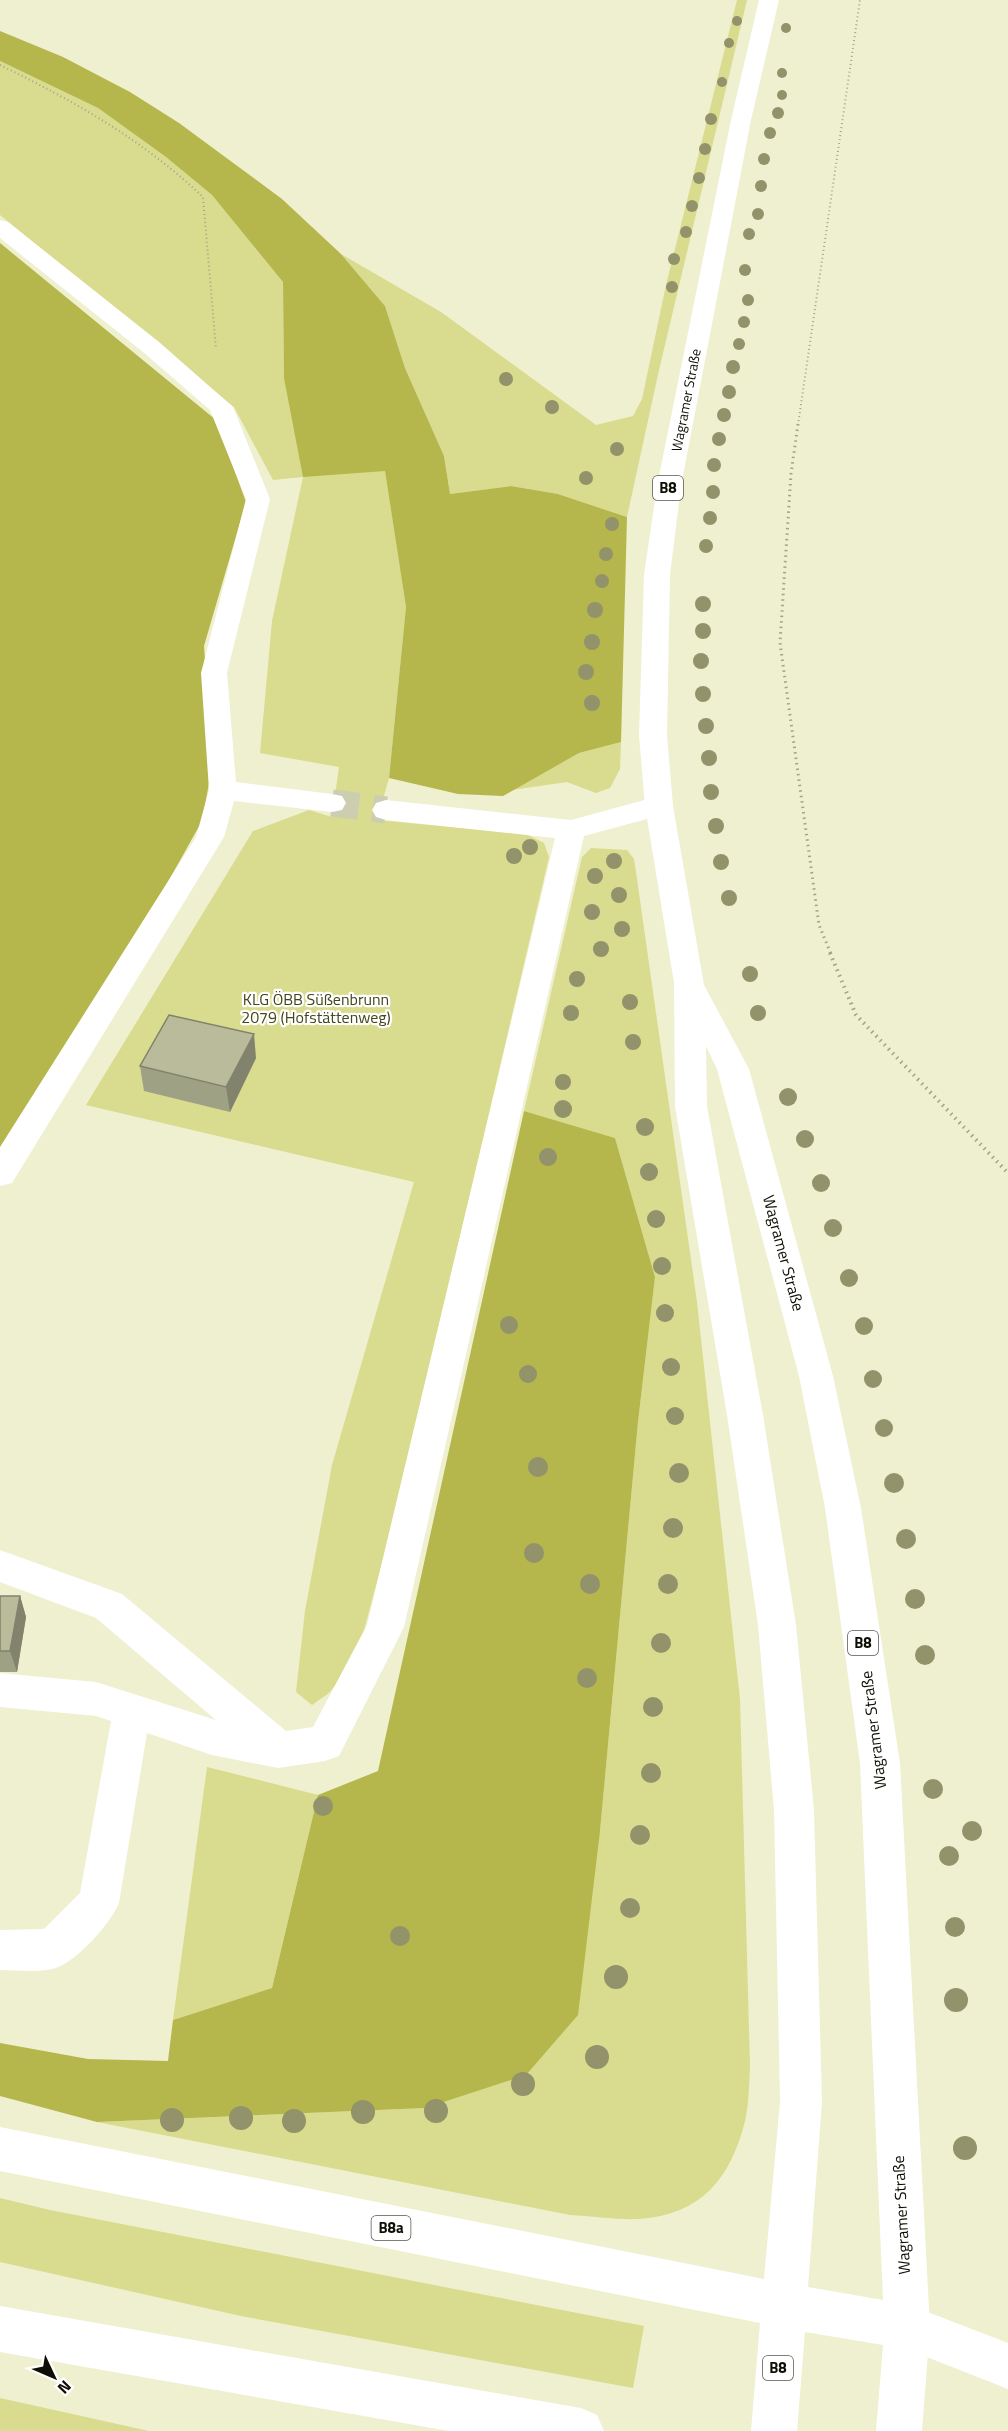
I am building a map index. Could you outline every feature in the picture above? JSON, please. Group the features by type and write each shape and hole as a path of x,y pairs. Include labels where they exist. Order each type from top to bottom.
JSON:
{"main road":[{"name":"Wagramer Straße","path":"769,0 741,120 669,486 657,575 653,735 659,806 689,983 691,1107 745,1415 777,1625 794,1810 801,2102 774,2431"},
{"path":"0,227 221,406 258,499 214,674 222,790 210,837 0,1174"},
{"path":"222,790 332,803"},
{"path":"386,810 571,830 659,806"},
{"path":"0,1690 96,1699 212,1737 280,1750 325,1743 385,1627 571,830"},
{"name":"Wagramer Straße","path":"689,983 733,1069 805,1333 843,1508 880,1763 907,2327 899,2431"},
{"path":"0,1566 109,1606 280,1750"},
{"path":"0,1950 53,1948 99,1903 132,1710"},
{"name":"B8a","path":"0,2149 783,2305 907,2327"},
{"path":"907,2327 1008,2366"},
{"path":"0,2329 493,2422 581,2431"}],"path":[{"path":"860,0 791,474 780,643 819,925 856,1015 1008,1173"},
{"path":"0,65 107,120 172,166 203,197 221,406"}],"green space":[{"path":"737,0 747,0 659,370 627,517 558,494 511,486 450,494 444,456 405,368 385,306 341,254 441,312 596,425 633,416 642,399 666,285"},
{"name":"KLG ÖBB Süßenbrunn 2079 (Hofstättenweg)","path":"0,61 98,108 166,157 212,195 283,282 284,378 385,470 406,607 389,778 377,820 526,834 544,843 549,857 396,1511 356,1660 329,1693 312,1705 296,1692 305,1611 332,1465 414,1182 86,1105 253,831 309,810 332,817 339,767 260,753 272,621 303,477 273,480 234,407 0,215"},
{"path":"621,742 620,769 610,788 596,793 567,782 512,790 579,753"},
{"path":"591,848 627,850 634,859 697,1302 740,1699 750,2066 746,2114 731,2160 722,2176 710,2190 680,2210 639,2219 570,2215 97,2122 425,2108 600,1831 638,1422 655,1277 615,1138 524,1111 582,857"},
{"path":"207,1767 318,1795 272,1988 173,2020"},
{"path":"0,2198 50,2210 644,2326 633,2388 241,2316 0,2262"},
{"path":"0,2398 149,2431 0,2431"}],"shaded area":[{"path":"0,31 63,57 130,92 179,123 282,199 341,254 385,306 405,368 444,456 450,494 511,486 558,494 627,517 621,742 579,753 503,796 458,794 389,778 406,607 385,471 303,477 284,378 283,282 212,195 166,157 98,108 0,61"},
{"path":"0,243 216,420 246,502 204,646 212,767 202,821 111,984 0,1154"},
{"path":"524,1111 615,1138 655,1277 638,1422 600,1831 578,2015 526,2075 425,2108 97,2122 0,2096 0,2043 88,2059 168,2061 173,2020 272,1988 318,1795 378,1771"}],"building":[{"path":"169,1015 254,1034 226,1087 140,1066"},
{"path":"0,1596 20,1596 10,1651 0,1651"}],"tunnel":[{"path":"332,803 386,810"}]}
